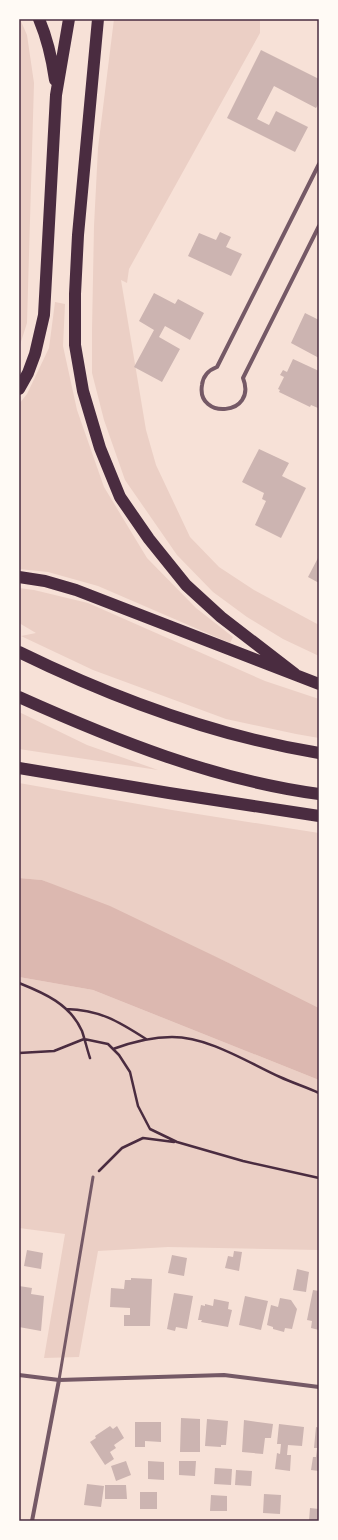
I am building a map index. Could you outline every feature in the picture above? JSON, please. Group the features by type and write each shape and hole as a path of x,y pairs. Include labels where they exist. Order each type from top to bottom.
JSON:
{"highway":[{"path":"39,19 45,33 53,67 56,95"},
{"path":"19,389 28,373 35,354 44,315 56,95 69,19"},
{"path":"98,19 78,235 75,294 75,345 83,391 100,448 120,497 149,539 186,585 221,617 295,674"},
{"path":"19,577 45,581 76,590 319,684"},
{"path":"19,652 65,674 158,711 250,739 319,753"},
{"path":"19,697 86,727 189,765 290,790 319,794"},
{"path":"19,768 319,816"}],"street":[{"path":"319,164 217,366 209,371 203,378 202,392 205,400 211,406 219,409 228,409 236,405 242,399 245,386 243,378 319,226"},
{"path":"19,1375 59,1380 224,1375 319,1387"},
{"path":"32,1521 59,1380"}],"lane":[{"path":"59,1380 93,1177"}],"path":[{"path":"19,983 40,991 63,1005 81,1030 90,1058"},
{"path":"66,1009 92,1011 106,1016 147,1039"},
{"path":"113,1049 147,1039 173,1037 193,1039 224,1050 319,1093"},
{"path":"19,1053 54,1051 84,1040 108,1044 119,1055 130,1072 138,1106 150,1129 177,1142"},
{"path":"93,1177 105,1163 122,1148 143,1138 177,1142 243,1161 319,1178"}],"shaded area":[{"path":"19,19 27,35 34,83 27,323 19,348"},
{"path":"114,19 260,19 260,33 129,269 127,283 121,280 146,430 156,465 190,537 219,567 254,590 319,625 319,656 283,639 247,617 213,592 177,555 125,480 104,420 92,373 94,226 98,148"},
{"path":"55,302 65,304 63,346 77,410 104,487 147,558 196,608 233,637 230,643 98,586 48,572 19,569 19,404 27,394 49,348"},
{"path":"19,588 34,590 88,603 265,681 319,699 319,738 226,719 93,670 21,636 36,633 19,623"},
{"path":"19,712 87,745 158,770 19,749"},
{"path":"19,783 172,810 319,833 319,1008 231,964 42,880 19,878"},
{"path":"19,878 42,880 110,906 319,1008 319,1080 93,990 19,977"},
{"path":"19,977 93,990 319,1080 319,1250 168,1247 98,1251 79,1357 44,1358 65,1234 19,1228"}],"building":[{"path":"261,50 319,79 319,103 316,108 274,86 257,119 269,125 276,111 308,127 295,152 227,118"},
{"path":"220,232 231,237 226,247 242,254 231,276 188,256 199,233 216,240"},
{"path":"154,293 175,304 178,299 204,313 190,340 165,326 159,337 180,349 162,382 134,367 154,330 139,321"},
{"path":"305,313 319,320 319,358 291,343"},
{"path":"293,359 319,371 318,408 311,405 310,407 279,392 280,390 278,389 284,377 280,375 283,370 287,372"},
{"path":"259,449 289,463 282,476 306,488 281,538 255,525 266,501 262,499 264,493 242,482"},
{"path":"319,556 319,583 308,577"},
{"path":"27,1250 43,1253 41,1269 24,1266"},
{"path":"234,1251 242,1252 239,1271 225,1268 228,1256 233,1257"},
{"path":"172,1255 187,1258 184,1276 168,1273"},
{"path":"297,1269 309,1272 306,1292 293,1290"},
{"path":"131,1278 152,1279 150,1326 124,1326 124,1315 130,1315 130,1308 110,1307 111,1288 124,1289 125,1280 131,1280"},
{"path":"19,1286 32,1288 31,1294 44,1296 41,1331 19,1327"},
{"path":"313,1290 319,1291 319,1330 311,1328 312,1321 307,1320"},
{"path":"174,1293 193,1296 187,1329 176,1327 175,1331 167,1329"},
{"path":"245,1296 268,1301 261,1330 239,1325"},
{"path":"280,1298 291,1300 297,1309 292,1329 285,1328 284,1332 273,1329 273,1327 267,1325 271,1305 278,1307"},
{"path":"214,1299 229,1302 228,1309 232,1310 228,1327 201,1322 202,1320 198,1320 201,1305 205,1306 205,1304 213,1306"},
{"path":"181,1418 200,1419 200,1452 180,1452"},
{"path":"207,1419 228,1421 226,1445 221,1445 221,1447 205,1446"},
{"path":"244,1420 273,1424 271,1438 265,1438 263,1454 242,1452"},
{"path":"135,1422 161,1422 161,1442 145,1441 145,1447 135,1447"},
{"path":"279,1424 304,1427 302,1446 288,1445 287,1455 291,1455 290,1471 275,1469 277,1453 280,1454 281,1444 277,1444"},
{"path":"110,1426 113,1429 117,1426 124,1438 114,1445 116,1448 110,1452 114,1459 105,1465 90,1442 96,1438 95,1436"},
{"path":"316,1427 319,1428 319,1471 311,1470 313,1457 316,1457 317,1448 314,1448"},
{"path":"126,1461 131,1475 116,1481 111,1466"},
{"path":"148,1461 164,1462 164,1480 148,1479"},
{"path":"179,1461 196,1461 195,1476 179,1475"},
{"path":"215,1468 232,1469 231,1485 214,1484"},
{"path":"236,1470 252,1471 251,1486 235,1485"},
{"path":"87,1484 104,1486 101,1507 84,1505"},
{"path":"105,1485 126,1485 127,1499 105,1499"},
{"path":"140,1492 157,1492 157,1509 140,1509"},
{"path":"264,1494 281,1495 280,1514 263,1513"},
{"path":"211,1495 227,1496 227,1511 210,1511"},
{"path":"310,1508 319,1509 319,1521 309,1521"}]}
